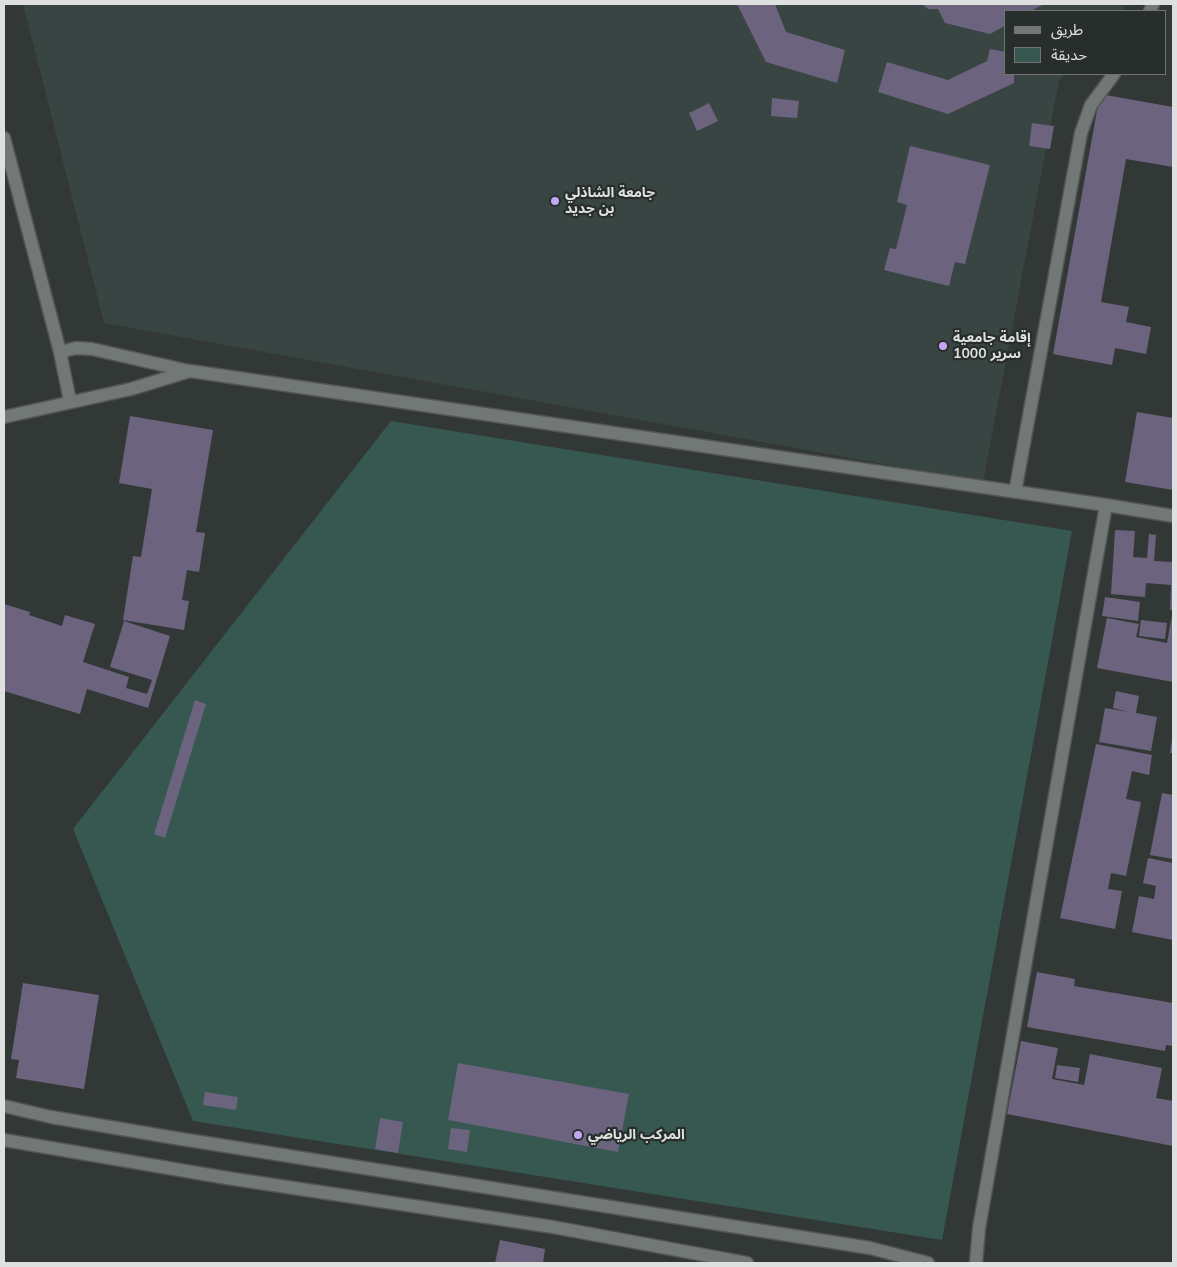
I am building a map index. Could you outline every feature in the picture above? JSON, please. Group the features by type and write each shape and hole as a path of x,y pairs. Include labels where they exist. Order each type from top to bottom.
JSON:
{"street":[{"path":"1015,492 1081,133 1091,105 1113,75"},
{"path":"4,138 60,352 70,401"},
{"path":"60,352 76,348 92,349 190,371 1173,516"},
{"path":"4,417 131,388 190,371"},
{"path":"976,1263 979,1228 1106,505"},
{"path":"4,1106 51,1117 166,1136 870,1248 928,1263"},
{"path":"4,1140 227,1178 553,1227 747,1263"}],"shaded area":[{"name":"جامعة الشاذلي بن جديد","path":"23,4 1126,4 1123,10 1004,10 1004,75 1064,75 1059,80 983,482 104,323"}],"green space":[{"path":"391,421 1072,531 942,1240 193,1121 73,829"}],"building":[{"path":"737,4 775,4 786,32 845,50 837,83 766,62"},
{"path":"922,4 1044,4 1033,10 1004,10 1004,26 990,34 945,23 938,9 928,9"},
{"path":"990,49 1004,52 1004,75 1014,75 1014,83 948,114 878,92 887,62 948,80 987,61"},
{"path":"1100,94 1173,107 1173,167 1126,159 1101,302 1129,307 1126,322 1151,327 1146,354 1115,348 1112,365 1053,354"},
{"path":"772,98 799,101 797,118 771,116"},
{"path":"709,103 718,121 697,131 689,113"},
{"path":"1032,123 1054,126 1050,149 1029,146"},
{"path":"910,146 990,165 965,264 955,262 949,286 884,270 890,248 896,249 907,205 897,202"},
{"path":"1137,412 1173,418 1173,490 1125,482"},
{"path":"130,416 213,430 196,532 205,533 199,572 187,570 182,600 189,601 184,630 123,620 133,556 141,557 152,489 119,483"},
{"path":"1115,530 1135,531 1133,557 1147,558 1149,534 1156,535 1154,561 1173,562 1173,610 1170,610 1171,585 1146,583 1145,597 1111,594"},
{"path":"1105,597 1140,602 1138,621 1102,616"},
{"path":"4,604 30,612 29,615 62,626 65,615 95,624 83,662 129,677 126,688 147,694 152,680 110,667 124,621 170,636 148,708 87,689 80,714 4,691"},
{"path":"1172,615 1173,682 1097,668 1107,618 1139,624 1136,637 1167,643"},
{"path":"1141,620 1167,623 1165,639 1139,636"},
{"path":"1116,691 1139,696 1136,713 1157,717 1151,751 1099,742 1105,708 1128,712 1113,708"},
{"path":"195,700 206,704 165,838 154,834"},
{"path":"1172,739 1173,753 1170,753"},
{"path":"1096,744 1152,755 1149,775 1132,771 1126,799 1141,802 1126,876 1111,873 1108,889 1122,891 1115,929 1060,918"},
{"path":"1162,793 1173,795 1173,859 1150,855"},
{"path":"1148,858 1173,863 1173,940 1132,932 1139,896 1154,899 1156,886 1143,883"},
{"path":"1037,972 1075,979 1074,986 1173,1003 1173,1046 1166,1045 1165,1051 1027,1027"},
{"path":"23,983 99,995 84,1089 16,1078 19,1060 11,1059"},
{"path":"1021,1041 1058,1048 1052,1079 1084,1085 1090,1054 1162,1068 1156,1098 1173,1101 1173,1146 1007,1114"},
{"path":"458,1063 629,1094 618,1152 448,1120"},
{"path":"1057,1065 1080,1068 1078,1082 1055,1078"},
{"path":"205,1092 238,1097 236,1110 203,1105"},
{"path":"380,1118 403,1122 398,1153 375,1149"},
{"path":"451,1128 470,1130 467,1152 448,1149"},
{"path":"500,1240 545,1249 543,1263 495,1263"}],"place":[{"name":"جامعة الشاذلي بن جديد","path":"555,201"},
{"name":"إقامة جامعية 1000 سرير","path":"943,346"},
{"name":"المركب الرياضي","path":"578,1135"}]}
